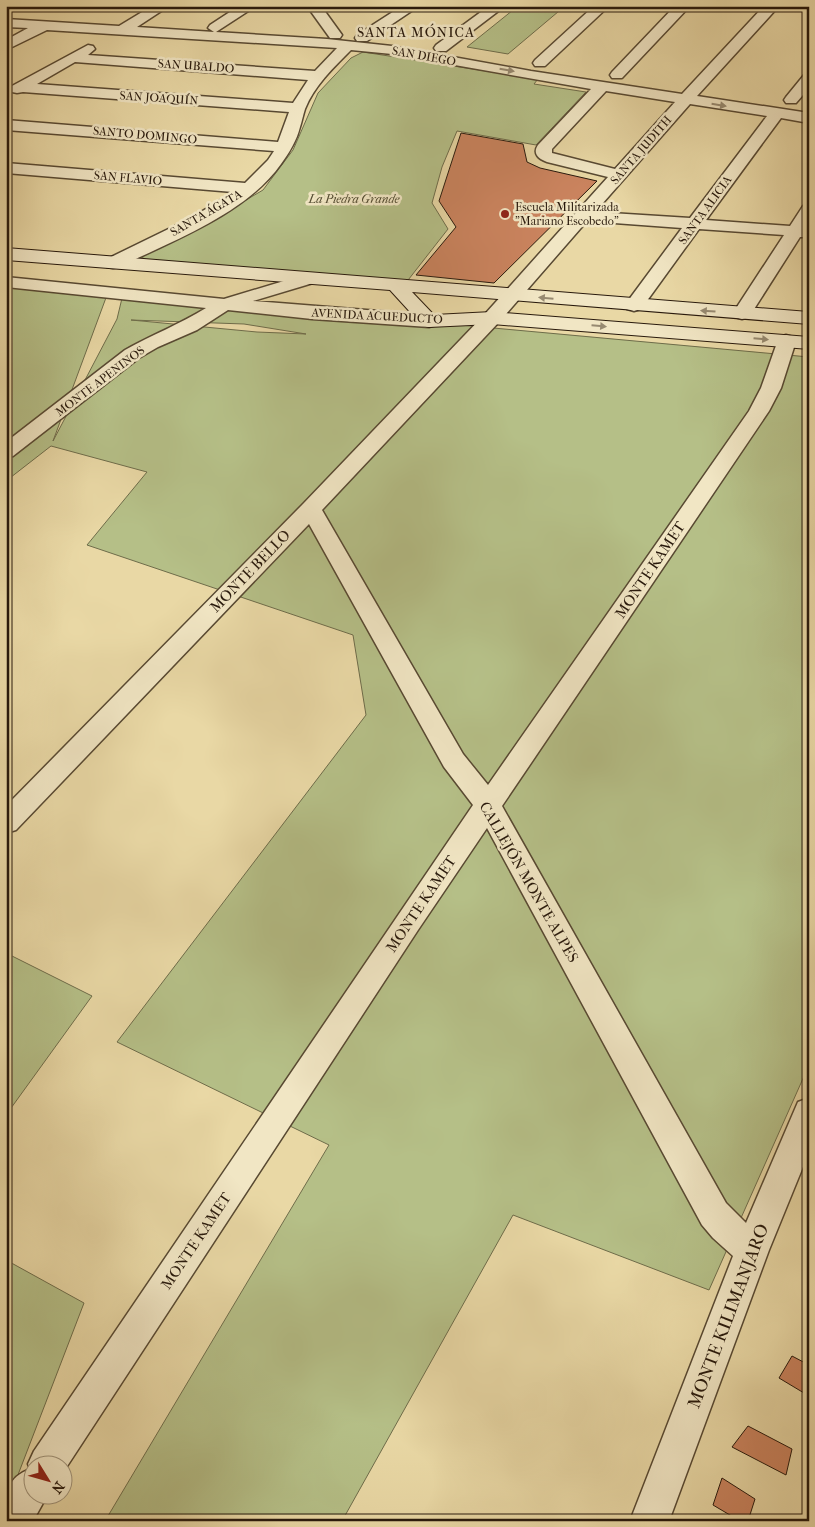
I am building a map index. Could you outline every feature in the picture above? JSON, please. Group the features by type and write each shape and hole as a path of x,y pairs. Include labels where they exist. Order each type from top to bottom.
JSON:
{"street":[{"path":"6,95 162,6"},
{"path":"215,28 249,6"},
{"path":"314,6 348,39"},
{"name":"SANTA ÁGATA","path":"113,263 202,218 249,188 274,162 284,147 292,129 297,108 348,39 412,6"},
{"path":"441,48 498,6"},
{"path":"540,63 602,6"},
{"path":"617,75 683,6"},
{"name":"SANTA JUDITH","path":"492,318 685,100 772,6"},
{"name":"SAN DIEGO","path":"6,14 129,26 348,39 392,50 685,100 774,106 809,118"},
{"path":"6,46 56,19"},
{"name":"SAN DIEGO","path":"6,23 56,19"},
{"name":"SAN DIEGO","path":"129,26 215,28 441,48 653,80"},
{"name":"SAN UBALDO","path":"72,58 320,76"},
{"path":"791,100 809,78"},
{"path":"681,84 718,89"},
{"path":"602,86 544,148 543,152 544,155 564,163 620,175"},
{"name":"SAN JOAQUÍN","path":"20,87 297,108"},
{"name":"SAN DIEGO","path":"774,106 791,100 809,103"},
{"name":"SANTA ALICIA","path":"634,305 694,224 774,106"},
{"name":"SANTO DOMINGO","path":"6,125 284,147"},
{"name":"SAN FLAVIO","path":"6,168 249,188"},
{"path":"742,313 802,232 809,210"},
{"path":"583,216 802,232"},
{"name":"AVENIDA ACUEDUCTO","path":"6,254 398,287 809,318"},
{"path":"225,304 307,279"},
{"name":"AVENIDA ACUEDUCTO","path":"6,282 225,304 429,321 492,318 798,342"},
{"path":"398,287 429,321"},
{"name":"MONTE APENINOS","path":"6,452 132,354 151,343 190,326 225,304"},
{"name":"MONTE BELLO","path":"6,823 311,509 492,318"},
{"name":"MONTE KAMET","path":"54,1454 402,930 759,411 798,342"},
{"name":"CALLEJÓN MONTE ALPES","path":"311,509 422,703 452,760 488,806 714,1214 725,1227 752,1250"},
{"name":"MONTE KILIMANJARO","path":"649,1521 752,1250 809,1112"},
{"path":"10,1521 22,1502"}],"green space":[{"path":"518,6 565,6 508,54 467,47"},
{"name":"La Piedra Grande","path":"363,52 538,79 534,84 586,92 536,145 457,131 442,167 432,203 448,229 405,284 144,260 142,256 219,216 263,190 293,150 318,93 351,58"},
{"path":"6,287 107,295 53,441 117,319 123,294 809,357 809,1065 709,1290 513,1215 342,1521 105,1521 329,1145 117,1042 366,715 353,635 87,545 147,472 51,446 6,481","holes":["131,320 244,324 306,334 257,332"]},
{"path":"6,953 92,996 6,1115"},
{"path":"6,1260 84,1303 26,1454 22,1454 22,1464 6,1506"}],"building":[{"name":"Escuela Militarizada \"Mariano Escobedo\"","path":"461,133 523,144 527,162 540,168 597,181 494,283 416,275 456,227 439,201"},
{"path":"792,1356 809,1365 809,1396 779,1378"},
{"path":"748,1426 792,1449 786,1475 732,1447"},
{"path":"722,1478 755,1499 748,1521 740,1521 713,1505"}],"place":[{"name":"Escuela Militarizada \"Mariano Escobedo\"","path":"505,214"}],"district":[{"name":"SANTA MÓNICA","path":"416,32"}]}
